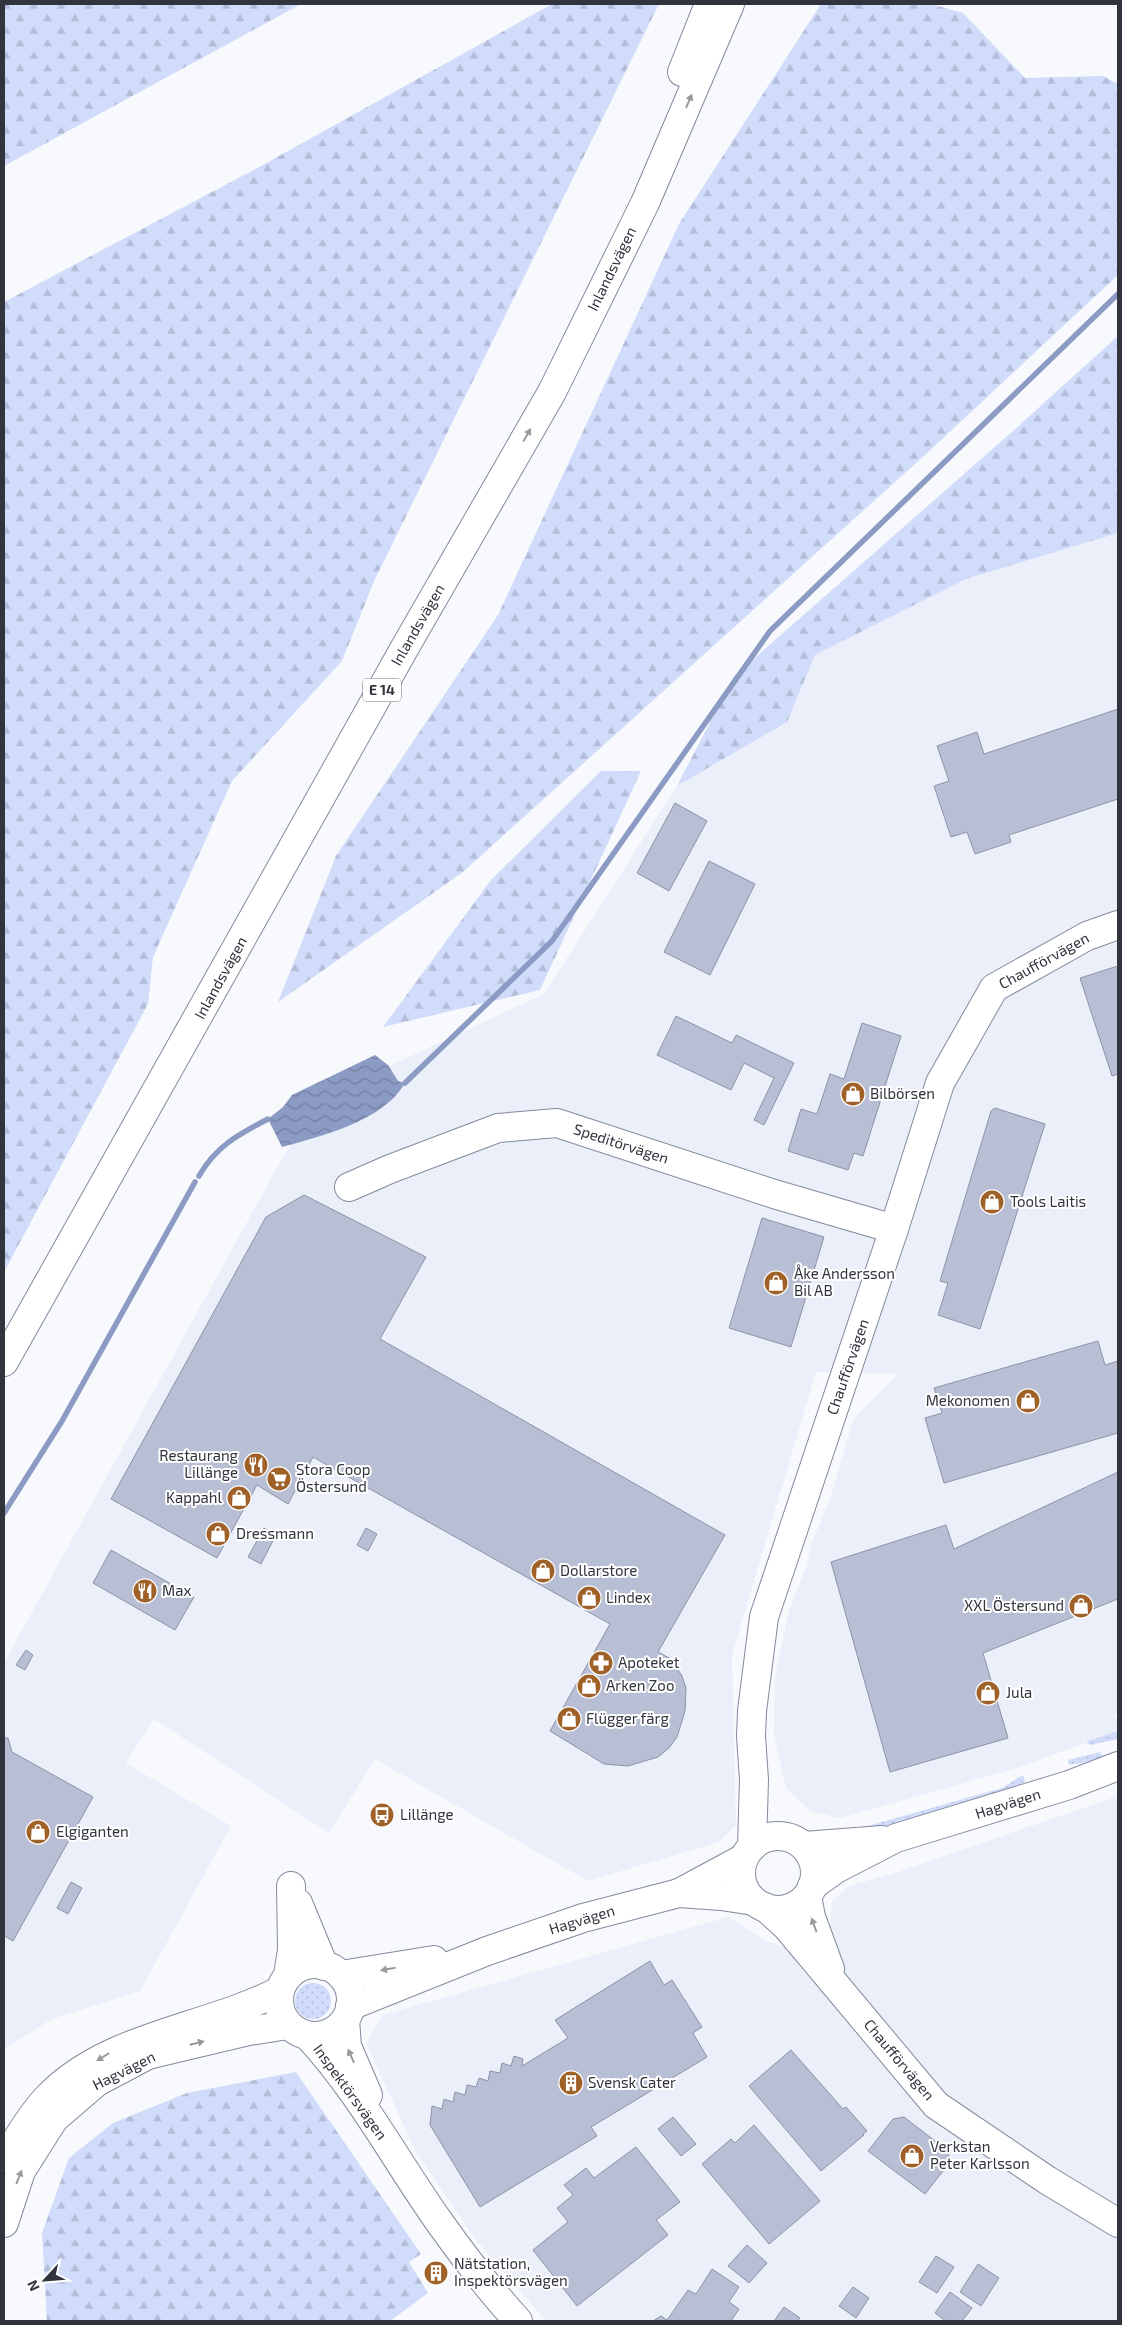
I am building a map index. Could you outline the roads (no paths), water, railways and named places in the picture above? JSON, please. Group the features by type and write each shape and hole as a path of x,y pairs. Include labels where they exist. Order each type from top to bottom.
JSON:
{"main road":[{"name":"Inlandsvägen","path":"4,1329 148,1078 271,853 534,387 630,199 709,4"},
{"name":"Inlandsvägen","path":"4,1362 404,649 552,392 645,203 730,4"},
{"name":"Chaufförvägen","path":"748,1853 754,1780 751,1736 752,1694 764,1617 894,1230 940,1083 994,988 1087,936 1118,926"},
{"name":"Speditörvägen","path":"349,1187 390,1169 498,1128 557,1123 774,1194 894,1230"},
{"name":"Hagvägen","path":"809,1891 836,1868 896,1838 1069,1784 1118,1766"},
{"name":"Chaufförvägen","path":"754,1780 796,1842"},
{"path":"769,1837 796,1842 814,1862 815,1876 809,1891 790,1908 778,1910 759,1904 746,1890 741,1878 748,1853 769,1837"},
{"name":"Hagvägen","path":"796,1842 896,1838"},
{"name":"Hagvägen","path":"347,2013 487,1951 583,1918 679,1894 748,1853"},
{"path":"291,1886 313,1943 332,1970 350,1992 347,2013 331,2033 320,2036 298,2030 279,2009 292,1950 291,1886"},
{"name":"Chaufförvägen","path":"809,1891 811,1917 837,1987"},
{"name":"Hagvägen","path":"679,1894 722,1896 759,1904"},
{"name":"Chaufförvägen","path":"759,1904 786,1928 936,2105 1047,2180 1118,2223"},
{"name":"Hagvägen","path":"332,1970 487,1951"},
{"path":"284,1983 297,1969 309,1964 332,1970"},
{"name":"Hagvägen","path":"4,2160 48,2097 69,2079 110,2053 253,2004 284,1983"},
{"name":"Inspektörsvägen","path":"347,2013 347,2046 392,2149"},
{"name":"Hagvägen","path":"4,2223 21,2172 54,2119 97,2082 148,2055 249,2031 298,2030"},
{"name":"Inspektörsvägen","path":"298,2030 326,2056 392,2149 440,2222 492,2292 518,2321"}],"water":[{"path":"375,1055 388,1065 398,1081 405,1083 395,1096 367,1117 350,1125 315,1138 282,1147 268,1119 283,1107 292,1095"}],"waterway":[{"path":"405,1083 552,941 770,631 1118,294"},
{"path":"199,1176 213,1157 229,1142 268,1119"},
{"path":"4,1513 62,1421 195,1182"}],"place":[{"name":"Bilbörsen","path":"853,1094"},
{"name":"Tools Laitis","path":"992,1202"},
{"name":"Åke Andersson Bil AB","path":"776,1283"},
{"name":"Mekonomen","path":"1028,1401"},
{"name":"Restaurang Lillänge","path":"256,1465"},
{"name":"Stora Coop Östersund","path":"279,1479"},
{"name":"Kappahl","path":"239,1498"},
{"name":"Dressmann","path":"218,1534"},
{"name":"Dollarstore","path":"543,1571"},
{"name":"Max","path":"145,1591"},
{"name":"Lindex","path":"589,1598"},
{"name":"XXL Östersund","path":"1081,1606"},
{"name":"Apoteket","path":"601,1663"},
{"name":"Arken Zoo","path":"589,1686"},
{"name":"Jula","path":"988,1693"},
{"name":"Flügger färg","path":"569,1719"},
{"name":"Lillänge","path":"382,1815"},
{"name":"Elgiganten","path":"38,1832"},
{"name":"Svensk Cater","path":"571,2083"},
{"name":"Verkstan Peter Karlsson","path":"912,2156"},
{"name":"Nätstation, Inspektörsvägen","path":"436,2273"}]}
